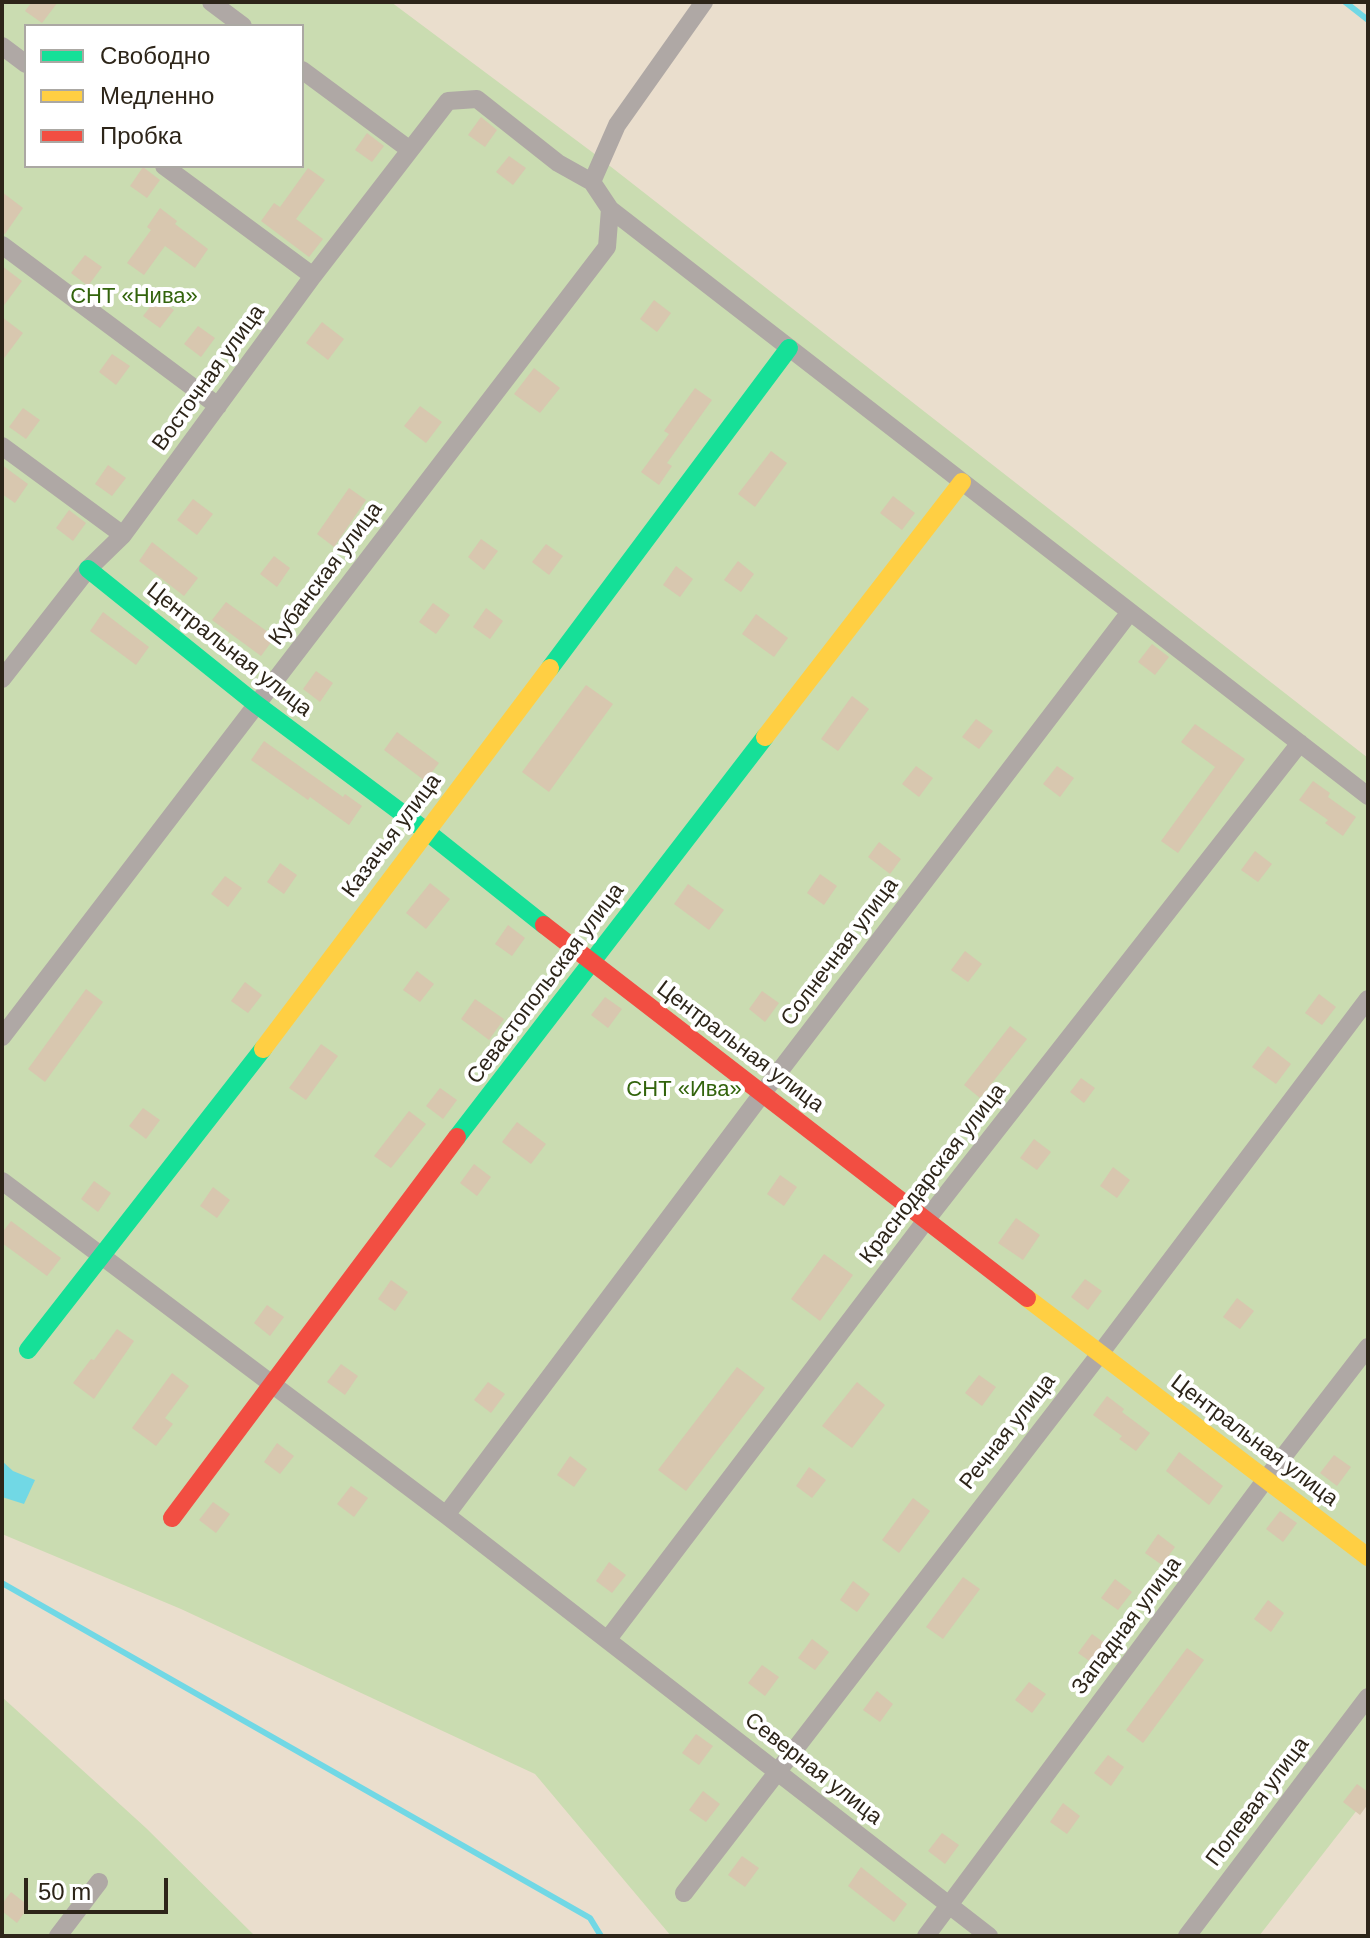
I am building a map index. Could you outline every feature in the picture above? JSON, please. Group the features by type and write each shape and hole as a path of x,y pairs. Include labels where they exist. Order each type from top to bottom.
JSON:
{"street":[{"path":"211,2 240,24"},
{"path":"704,2 617,125 592,182 610,209 1368,796"},
{"path":"2,46 24,62"},
{"path":"304,71 410,150"},
{"name":"Восточная улица","path":"2,679 9,655 123,535 313,276 448,101 477,99 558,163 592,182"},
{"path":"167,168 313,276"},
{"name":"Кубанская улица","path":"2,1037 607,247 610,209"},
{"path":"2,245 218,406"},
{"name":"Казачья улица","path":"28,1350 426,831 789,348"},
{"path":"2,446 123,535"},
{"name":"Севастопольская улица","path":"172,1518 591,963 962,482"},
{"name":"Центральная улица","path":"88,569 256,704 426,831 591,963 927,1219 1099,1355 1368,1557"},
{"name":"Солнечная улица","path":"446,1515 1130,612"},
{"name":"Краснодарская улица","path":"608,1639 927,1219 1300,743"},
{"name":"Речная улица","path":"684,1893 1099,1355 1368,999"},
{"name":"Северная улица","path":"2,1181 446,1515 989,1936"},
{"name":"Западная улица","path":"926,1936 1368,1347"},
{"name":"Полевая улица","path":"1187,1936 1368,1697"},
{"path":"58,1936 99,1882"}],"green space":[{"name":"СНТ «Ива»","path":"2,2 391,2 592,152 1368,758 1368,1796 1259,1936 671,1936 535,1774 181,1609 2,1534"},
{"path":"2,1697 146,1828 255,1936 2,1936"}],"water":[{"path":"2,1461 13,1471 35,1480 24,1504 2,1497"}],"building":[{"path":"32,2 58,2 42,23 25,11"},
{"path":"481,117 497,130 485,147 468,135"},
{"path":"367,133 384,146 372,162 355,150"},
{"path":"509,156 526,168 513,185 496,172"},
{"path":"142,168 160,180 147,198 130,186"},
{"path":"308,168 325,180 296,219 323,239 309,257 261,221 274,203 280,207"},
{"path":"2,192 23,208 5,234 2,233"},
{"path":"160,208 177,221 175,224 208,249 195,268 165,246 144,275 127,263 151,230 147,227"},
{"path":"85,255 102,267 88,286 71,273"},
{"path":"2,266 22,281 2,308"},
{"path":"157,298 174,310 160,328 143,316"},
{"path":"654,300 671,313 657,332 640,319"},
{"path":"2,317 23,333 2,361"},
{"path":"322,322 344,339 328,360 306,343"},
{"path":"198,326 215,338 201,357 184,344"},
{"path":"112,354 130,366 116,385 99,372"},
{"path":"534,368 560,388 540,413 514,394"},
{"path":"695,388 712,400 667,463 672,466 659,485 641,472 669,434 664,431"},
{"path":"420,406 442,422 426,443 404,426"},
{"path":"23,408 40,420 26,439 9,427"},
{"path":"771,451 787,463 755,507 738,494"},
{"path":"2,465 28,484 15,503 2,494"},
{"path":"108,465 126,478 112,496 95,484"},
{"path":"349,488 366,500 334,547 317,534"},
{"path":"893,496 915,513 902,530 880,513"},
{"path":"193,499 213,514 197,535 177,520"},
{"path":"69,510 86,523 73,541 56,528"},
{"path":"481,539 498,551 484,570 468,557"},
{"path":"152,542 198,578 184,596 139,561"},
{"path":"546,544 563,556 549,575 532,562"},
{"path":"274,556 290,568 277,587 260,574"},
{"path":"738,561 754,574 741,592 724,580"},
{"path":"676,566 693,579 680,597 663,585"},
{"path":"226,602 275,637 261,656 212,620"},
{"path":"433,603 450,615 436,634 419,622"},
{"path":"486,608 503,621 490,639 473,627"},
{"path":"103,612 149,647 136,665 90,631"},
{"path":"756,614 788,638 774,657 742,634"},
{"path":"1152,644 1169,657 1155,675 1138,662"},
{"path":"316,671 333,683 320,702 303,689"},
{"path":"586,685 613,704 549,792 522,772"},
{"path":"852,696 869,709 838,751 821,739"},
{"path":"976,719 993,731 979,749 962,737"},
{"path":"1195,724 1245,759 1178,853 1161,841 1215,767 1181,742"},
{"path":"397,732 439,763 425,781 384,750"},
{"path":"264,741 343,797 345,794 362,806 349,825 251,760"},
{"path":"916,766 933,778 919,797 902,784"},
{"path":"1057,766 1074,778 1060,797 1043,784"},
{"path":"1313,781 1330,793 1328,797 1356,817 1343,836 1325,823 1328,820 1299,800"},
{"path":"879,842 901,859 890,874 868,857"},
{"path":"1255,851 1272,864 1258,882 1241,870"},
{"path":"280,863 297,875 284,894 267,882"},
{"path":"820,874 837,886 824,905 807,893"},
{"path":"225,876 242,888 228,907 211,894"},
{"path":"430,883 450,899 426,929 406,913"},
{"path":"688,884 724,910 709,930 674,904"},
{"path":"508,925 525,938 512,956 495,944"},
{"path":"965,951 982,964 968,982 951,970"},
{"path":"417,971 434,984 420,1002 403,990"},
{"path":"245,982 262,995 248,1013 231,1001"},
{"path":"86,989 103,1002 45,1082 28,1069"},
{"path":"762,991 779,1003 765,1022 749,1009"},
{"path":"1319,994 1336,1007 1322,1025 1305,1013"},
{"path":"605,997 622,1009 608,1028 591,1015"},
{"path":"475,999 504,1019 489,1040 461,1019"},
{"path":"1010,1026 1027,1039 980,1098 964,1085"},
{"path":"321,1044 338,1056 306,1100 289,1088"},
{"path":"1268,1046 1291,1064 1276,1084 1252,1067"},
{"path":"1081,1078 1095,1088 1084,1103 1070,1092"},
{"path":"440,1088 457,1100 443,1119 426,1106"},
{"path":"143,1108 160,1120 146,1139 129,1126"},
{"path":"409,1111 426,1124 391,1168 374,1156"},
{"path":"517,1122 546,1144 531,1164 502,1142"},
{"path":"1034,1139 1051,1152 1037,1170 1020,1158"},
{"path":"474,1164 491,1177 477,1196 460,1183"},
{"path":"1113,1167 1130,1180 1117,1198 1100,1186"},
{"path":"780,1175 797,1187 784,1206 767,1194"},
{"path":"94,1181 111,1193 98,1212 81,1199"},
{"path":"213,1187 230,1200 217,1218 200,1206"},
{"path":"1016,1218 1040,1235 1023,1260 998,1243"},
{"path":"11,1221 61,1258 47,1276 2,1243 2,1233"},
{"path":"824,1254 853,1275 820,1321 791,1299"},
{"path":"1085,1279 1102,1291 1088,1310 1071,1297"},
{"path":"391,1280 408,1292 395,1311 378,1299"},
{"path":"1237,1298 1254,1311 1240,1329 1223,1317"},
{"path":"267,1305 284,1317 270,1336 254,1323"},
{"path":"117,1329 134,1341 94,1399 73,1383"},
{"path":"341,1364 358,1376 345,1395 327,1382"},
{"path":"737,1367 765,1388 686,1491 658,1470"},
{"path":"172,1373 189,1386 165,1418 173,1424 156,1446 132,1428"},
{"path":"979,1375 996,1387 982,1406 965,1393"},
{"path":"488,1382 505,1394 491,1413 474,1400"},
{"path":"857,1382 885,1405 852,1448 822,1426"},
{"path":"1107,1396 1150,1433 1136,1451 1119,1439 1122,1436 1093,1415"},
{"path":"277,1443 294,1456 280,1474 264,1462"},
{"path":"1179,1452 1223,1486 1209,1505 1166,1471"},
{"path":"1334,1455 1351,1467 1337,1486 1320,1473"},
{"path":"570,1456 587,1469 574,1487 557,1475"},
{"path":"809,1467 826,1480 812,1498 796,1486"},
{"path":"351,1486 368,1498 354,1517 337,1504"},
{"path":"913,1498 930,1511 899,1553 882,1540"},
{"path":"213,1502 230,1514 216,1533 199,1520"},
{"path":"1280,1511 1297,1523 1283,1542 1266,1529"},
{"path":"1158,1534 1175,1547 1162,1565 1145,1553"},
{"path":"609,1562 626,1575 612,1593 596,1581"},
{"path":"963,1577 980,1589 943,1639 926,1627"},
{"path":"1115,1579 1132,1592 1118,1610 1101,1598"},
{"path":"853,1581 870,1594 857,1612 840,1600"},
{"path":"1268,1600 1284,1613 1271,1632 1254,1619"},
{"path":"1092,1634 1109,1646 1095,1665 1078,1653"},
{"path":"812,1639 829,1652 815,1670 798,1658"},
{"path":"1187,1648 1204,1660 1143,1743 1126,1730"},
{"path":"762,1665 779,1677 765,1696 748,1683"},
{"path":"1029,1682 1046,1694 1032,1713 1015,1700"},
{"path":"877,1691 893,1704 880,1722 863,1710"},
{"path":"696,1734 713,1746 699,1765 682,1753"},
{"path":"1108,1755 1124,1767 1111,1786 1094,1773"},
{"path":"1357,1784 1368,1792 1368,1804 1360,1815 1343,1802"},
{"path":"703,1791 720,1804 706,1822 689,1810"},
{"path":"1063,1803 1080,1816 1067,1834 1050,1822"},
{"path":"942,1833 959,1845 945,1864 928,1851"},
{"path":"742,1856 759,1868 745,1887 728,1875"},
{"path":"861,1867 907,1904 894,1922 848,1886"},
{"path":"11,1892 29,1906 17,1923 2,1911 2,1904"}],"waterway":[{"path":"1345,2 1368,20"},
{"path":"2,1583 590,1918 601,1936"}],"traffic: fast":[{"path":"550,668 789,348"},
{"path":"88,569 256,704 426,831 544,925"},
{"path":"457,1137 765,737"},
{"path":"28,1350 263,1049"}],"traffic: slow":[{"path":"765,737 962,482"},
{"path":"263,1049 550,668"},
{"path":"1027,1298 1368,1557"}],"traffic: jam":[{"path":"544,925 1027,1298"},
{"path":"172,1518 457,1137"}],"park label":[{"name":"СНТ «Нива»","path":"134,297"}]}
